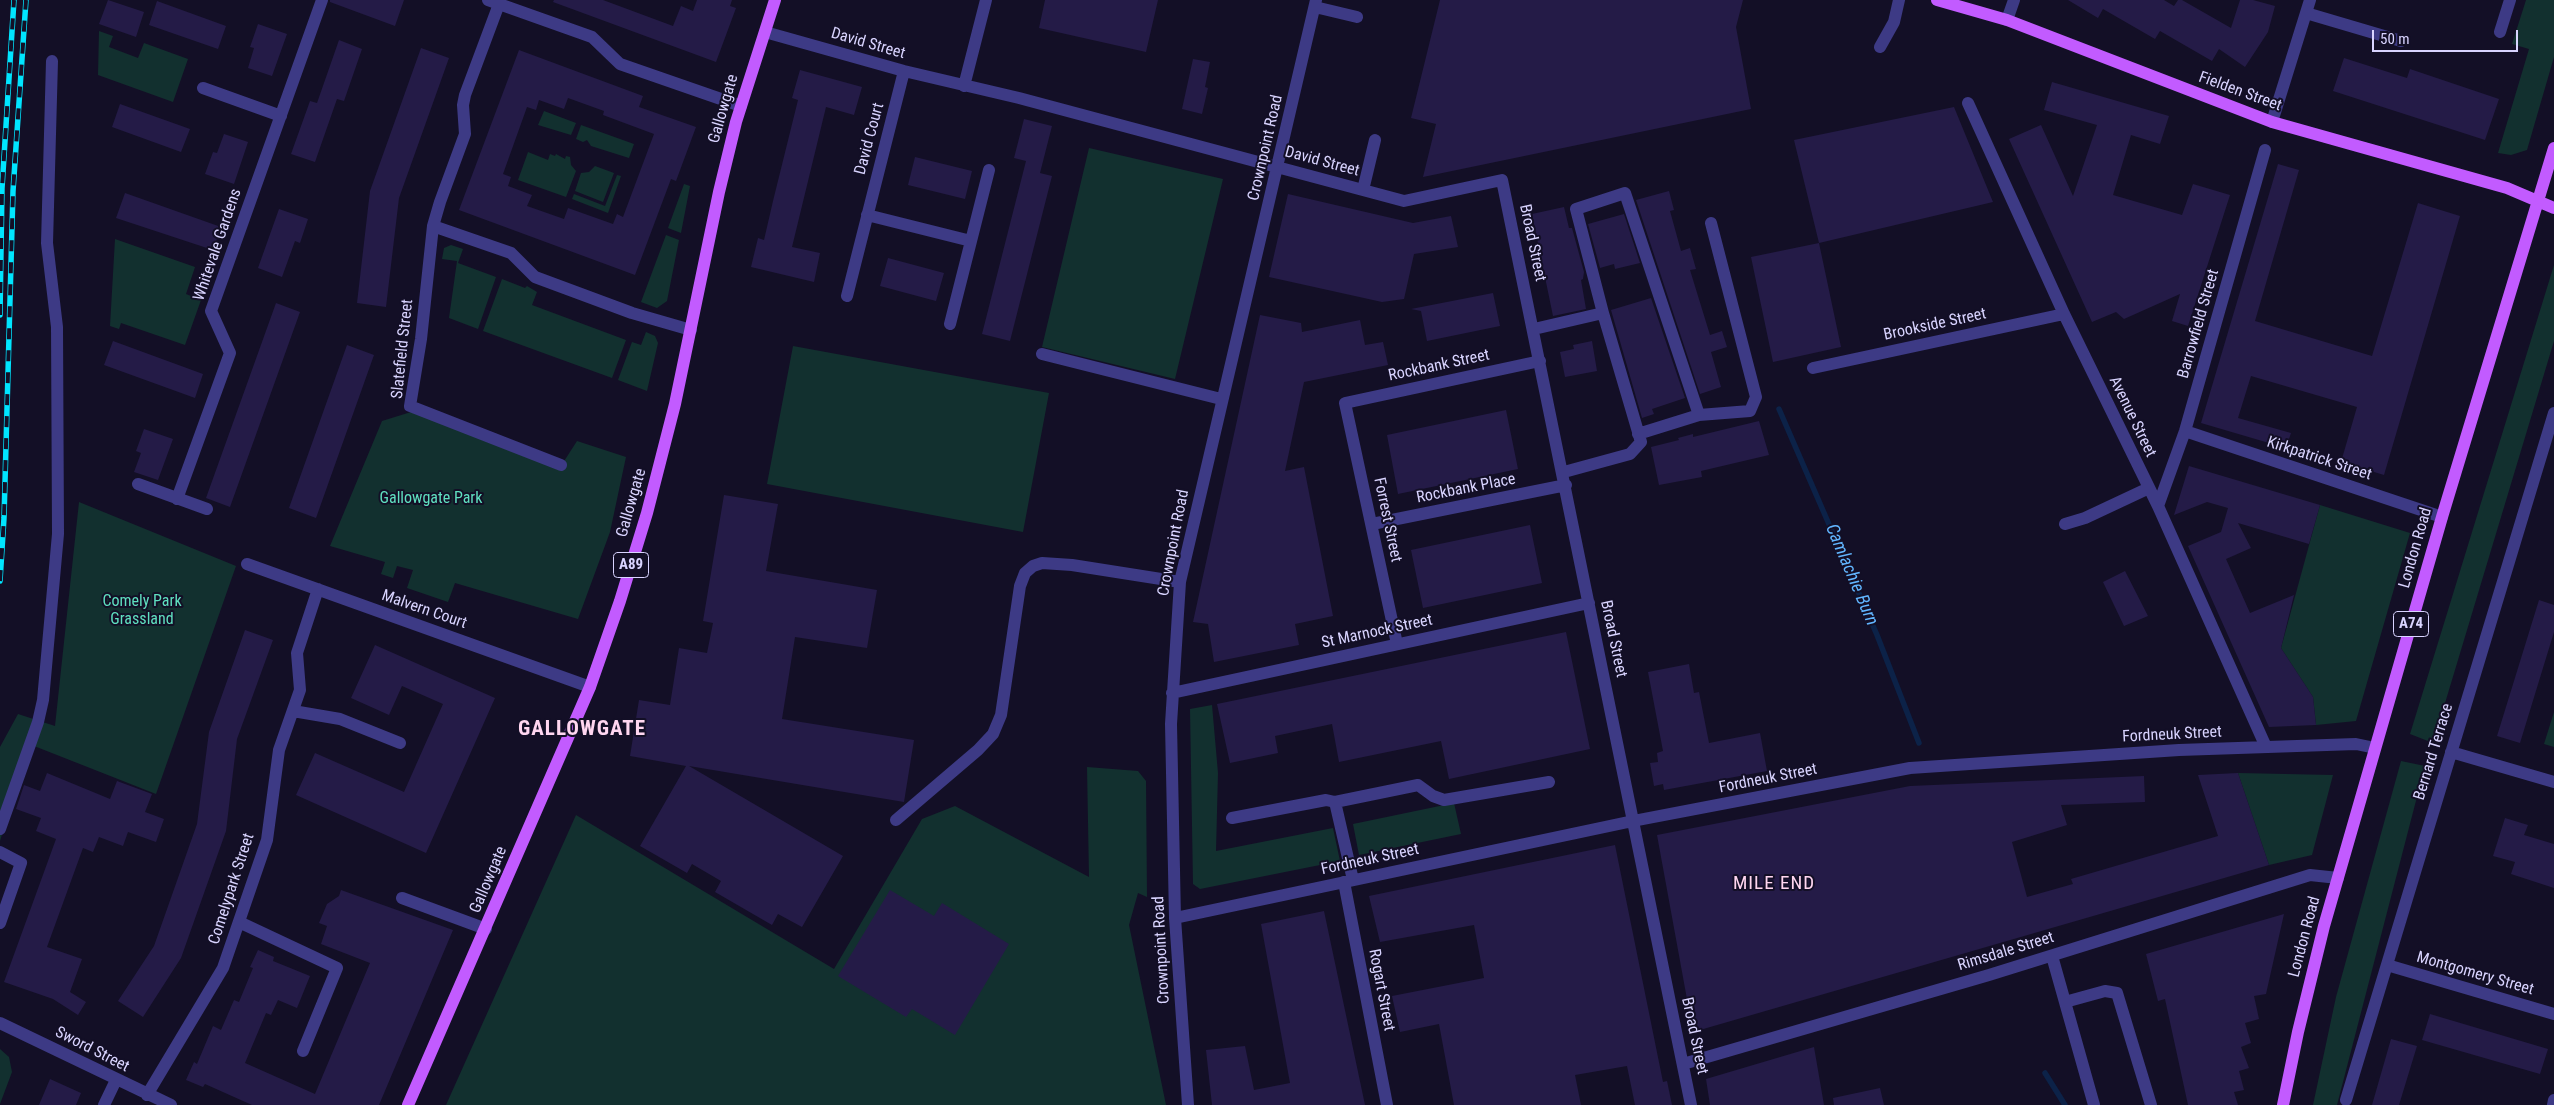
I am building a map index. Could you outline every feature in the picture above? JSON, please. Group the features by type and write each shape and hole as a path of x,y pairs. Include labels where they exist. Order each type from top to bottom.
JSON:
{"main road":[{"name":"Gallowgate","path":"408,1105 590,687 647,513 691,330 719,192 741,106 775,0"},
{"name":"Fielden Street","path":"1938,0 2006,20 2272,122 2507,188 2537,199 2554,208"},
{"name":"London Road","path":"2284,1105 2311,977 2338,878 2442,517 2554,148"}],"street":[{"name":"Whitevale Gardens","path":"177,498 230,353 211,311 322,0"},
{"path":"964,86 986,0"},
{"path":"1880,48 1894,22 1899,0"},
{"path":"2006,20 2014,0"},
{"path":"2272,122 2310,0"},
{"path":"2500,32 2510,0"},
{"path":"493,2 592,37 620,64 741,106"},
{"name":"Slatefield Street","path":"493,2 465,95 463,105 465,134 433,226 421,339 410,406 561,465"},
{"path":"1316,4 1357,17"},
{"name":"Crownpoint Road","path":"1188,1105 1175,918 1171,724 1180,582 1221,399 1316,4"},
{"path":"2306,13 2401,41"},
{"name":"David Street","path":"765,32 904,71 1019,98 1404,201 1502,180"},
{"path":"0,829 38,722 43,700 58,534 57,327 47,243 52,61"},
{"name":"David Court","path":"847,296 904,71"},
{"path":"203,88 280,116"},
{"name":"Avenue Street","path":"1968,103 2064,314 2158,506 2266,747"},
{"path":"1363,190 1375,140"},
{"name":"Barrowfield Street","path":"2158,506 2185,432 2265,150"},
{"path":"950,324 989,170"},
{"name":"Broad Street","path":"1502,180 1564,472 1691,1105"},
{"path":"1564,472 1630,454 1641,442 1603,313 1576,209 1625,193 1699,416"},
{"path":"867,215 971,241"},
{"path":"1638,434 1699,416 1750,411 1756,397 1711,224"},
{"path":"433,226 510,253 535,277 632,313 691,330"},
{"path":"1534,329 1603,313"},
{"name":"Brookside Street","path":"1813,368 2064,314"},
{"path":"1042,354 1221,399"},
{"name":"Rockbank Street","path":"1345,403 1540,361"},
{"name":"Forrest Street","path":"1345,403 1397,644"},
{"name":"Bernard Terrace","path":"2346,1100 2554,413"},
{"name":"Kirkpatrick Street","path":"2185,432 2442,517"},
{"path":"138,484 207,509"},
{"name":"Rockbank Place","path":"1372,524 1566,485"},
{"path":"2065,524 2085,518 2148,488"},
{"path":"896,820 978,750 993,734 1001,715 1020,586 1024,573 1033,566 1042,563 1072,565 1180,582"},
{"name":"Malvern Court","path":"247,564 590,687"},
{"name":"Comelypark Street","path":"147,1094 223,968 267,840 279,750 301,681 297,653 318,589"},
{"name":"St Marnock Street","path":"1172,693 1589,603"},
{"path":"293,711 340,719 400,743"},
{"name":"Fordneuk Street","path":"1175,918 1633,821 1910,768 2180,750 2356,744 2375,748"},
{"path":"2451,752 2554,782"},
{"path":"1232,818 1326,800 1335,802 1418,785 1433,796 1444,800 1549,782"},
{"name":"Rogart Street","path":"1335,802 1386,1105"},
{"path":"0,852 21,863 0,923"},
{"name":"Rimsdale Street","path":"1683,1064 2052,956 2310,875 2338,878"},
{"path":"402,898 486,929"},
{"path":"239,922 337,968 303,1051"},
{"path":"2052,956 2094,1105"},
{"name":"Montgomery Street","path":"2387,965 2548,1012"},
{"path":"2065,1002 2105,991 2117,992 2151,1105"},
{"name":"Sword Street","path":"0,1023 171,1105"},
{"path":"104,1105 116,1080"},
{"path":"2552,1105 2554,1100"}],"green space":[{"path":"2526,0 2554,0 2554,57 2527,150 2511,155 2498,153 2529,49 2512,44"},
{"path":"99,31 113,36 109,47 138,58 144,43 188,59 173,102 98,75"},
{"path":"544,111 576,123 571,135 538,125"},
{"path":"581,125 634,144 629,158 591,146 587,140 583,142 576,139"},
{"path":"1089,148 1223,179 1175,379 1042,347"},
{"path":"528,152 548,160 550,154 555,156 556,154 565,159 566,156 570,157 571,165 576,171 566,197 518,180"},
{"path":"595,166 614,173 603,202 575,191 581,173 589,172"},
{"path":"617,175 621,176 608,213 572,199 574,194 605,206"},
{"path":"684,184 690,186 681,233 668,228"},
{"path":"666,235 679,240 667,301 657,308 641,302"},
{"path":"115,239 195,267 186,294 201,300 185,345 121,323 119,329 110,326"},
{"path":"451,245 463,249 458,263 496,277 478,329 449,318 457,261 442,259 444,248"},
{"path":"2554,265 2554,341 2433,743 2410,734"},
{"path":"502,279 525,288 527,286 537,292 532,305 626,340 612,378 483,331"},
{"path":"646,332 655,336 658,343 647,391 618,380 632,342 641,345"},
{"path":"793,346 1049,393 1023,532 767,484"},
{"name":"Gallowgate Park","path":"411,412 559,469 577,441 626,457 610,532 578,619 455,583 448,602 407,588 413,570 397,566 393,578 381,574 385,562 330,546 382,421"},
{"name":"Comely Park Grassland","path":"79,502 236,566 156,794 29,744 0,841 0,747 18,714 55,726"},
{"path":"2320,505 2410,533 2356,721 2316,725 2313,697 2281,648"},
{"path":"1212,705 1218,773 1216,851 1333,828 1340,861 1200,889 1193,884 1190,709"},
{"path":"2554,712 2554,747 2544,744"},
{"path":"2401,761 2425,766 2337,1105 2313,1105 2336,997"},
{"path":"1087,767 1138,771 1146,781 1147,897 1138,893 1129,925 1166,1105 446,1105 576,815 834,969 922,819 955,806 1089,877"},
{"path":"2238,773 2333,775 2312,855 2269,865"},
{"path":"1454,803 1461,834 1359,855 1353,824"},
{"path":"0,1049 9,1057 12,1072 0,1104"}],"building":[{"path":"108,0 144,12 136,37 99,24"},
{"path":"330,0 404,0 395,26 330,2"},
{"path":"554,0 603,0 673,26 681,6 693,11 697,0 732,0 730,6 736,8 716,62 553,2"},
{"path":"1045,0 1158,0 1146,52 1039,28"},
{"path":"1440,0 1743,0 1736,27 1751,109 1423,177 1436,124 1411,118"},
{"path":"2068,0 2164,0 2174,6 2178,0 2182,0 2231,28 2240,0 2253,0 2275,6 2268,32 2245,67 2219,49 2212,61 2160,31 2155,39 2103,9 2098,18"},
{"path":"157,1 226,26 218,49 149,25"},
{"path":"258,24 287,34 272,76 248,68 254,48 250,47"},
{"path":"339,40 362,49 344,101 337,99 315,162 291,154 310,101 317,103"},
{"path":"421,48 449,58 399,198 386,307 357,303 370,191"},
{"path":"519,50 643,96 639,107 696,127 676,181 671,179 635,275 459,210","holes":["568,98 604,111 603,115 654,134 623,217 617,214 613,224 568,208 564,219 527,206 532,195 508,186 511,177 503,174 527,107 536,110 539,100 564,109"]},
{"path":"2344,58 2407,78 2410,69 2499,99 2485,140 2333,91"},
{"path":"1193,59 1210,62 1205,87 1208,88 1202,114 1182,109"},
{"path":"800,70 862,87 854,115 826,107 792,247 820,253 814,282 751,267 758,238 764,240 798,100 792,98"},
{"path":"2052,82 2169,116 2160,144 2131,135 2113,195 2182,215 2193,184 2230,195 2188,326 2172,321 2180,294 2124,319 2116,312 2092,322 2009,139 2041,125 2073,196 2097,125 2044,110"},
{"path":"120,104 190,129 181,152 112,127"},
{"path":"1954,107 1993,202 1819,243 1794,140"},
{"path":"1024,119 1052,126 1040,173 1052,176 1010,341 982,334 1026,161 1014,158"},
{"path":"224,134 248,142 234,184 205,174 213,152 217,153"},
{"path":"915,157 972,171 965,199 908,185"},
{"path":"2278,164 2299,170 2255,321 2372,356 2418,203 2460,216 2384,475 2341,462 2357,407 2251,376 2238,418 2291,433 2286,448 2201,423"},
{"path":"1669,191 1674,210 1670,211 1681,251 1690,248 1696,269 1690,270 1710,335 1722,331 1727,347 1711,352 1721,387 1700,394 1636,200"},
{"path":"125,193 221,227 213,250 116,218"},
{"path":"1288,194 1413,223 1451,216 1458,247 1414,254 1404,299 1382,302 1269,277"},
{"path":"1564,207 1584,272 1583,279 1581,280 1586,309 1553,316 1532,214"},
{"path":"279,209 308,219 300,243 295,241 282,277 258,268"},
{"path":"1624,214 1640,263 1615,269 1614,264 1600,268 1588,224"},
{"path":"1819,243 1841,347 1773,362 1751,257"},
{"path":"888,258 944,273 936,301 880,286"},
{"path":"1493,293 1500,326 1427,341 1421,311 1411,309"},
{"path":"1651,298 1685,398 1652,409 1654,414 1642,418 1611,310"},
{"path":"276,303 300,312 230,507 206,498"},
{"path":"1260,315 1301,323 1302,332 1360,320 1365,345 1383,342 1388,365 1304,382 1285,471 1304,467 1333,616 1295,624 1299,645 1214,662 1208,624 1193,622"},
{"path":"113,341 203,374 195,398 104,365"},
{"path":"1592,341 1597,371 1565,377 1560,352 1574,349 1573,345"},
{"path":"347,345 374,355 316,518 289,508"},
{"path":"1506,410 1518,469 1398,494 1387,435"},
{"path":"1759,421 1769,455 1701,471 1702,477 1659,485 1651,447 1679,440 1678,438 1693,434 1693,437"},
{"path":"144,429 173,439 158,480 134,472 141,453 136,451"},
{"path":"2189,466 2320,505 2309,544 2238,523 2251,548 2226,559 2250,613 2294,595 2281,648 2313,697 2316,725 2269,727 2188,546 2221,532 2228,508 2207,502 2174,515"},
{"path":"724,495 778,504 766,571 877,590 867,648 795,637 782,719 914,740 904,802 689,766 843,856 802,927 778,914 772,925 715,892 721,881 692,864 687,873 640,846 686,766 630,756 639,700 670,705 679,648 707,653 713,623 703,621"},
{"path":"1530,525 1542,583 1423,608 1411,550"},
{"path":"2125,571 2148,616 2124,626 2103,582"},
{"path":"2539,600 2554,605 2554,632 2520,743 2497,736"},
{"path":"245,630 273,640 237,739 226,831 181,958 143,1017 118,1001 154,946 197,824 209,732"},
{"path":"1566,632 1590,749 1449,779 1441,741 1339,762 1332,724 1275,736 1278,753 1230,763 1217,704"},
{"path":"375,645 495,698 426,853 296,795 315,753 404,792 443,704 402,686 389,715 351,698"},
{"path":"1689,664 1694,693 1699,692 1709,743 1760,733 1767,771 1664,790 1663,784 1654,786 1650,763 1658,762 1657,753 1663,751 1648,672"},
{"path":"47,773 110,799 117,781 152,794 145,812 164,819 156,842 128,832 123,846 99,837 93,852 83,848 47,947 82,959 70,992 86,1002 78,1015 53,999 4,982 56,839 36,831 41,818 16,809 24,785 40,791"},
{"path":"2238,773 2269,865 1693,1032 1657,835 1910,786 2144,776 2145,802 2061,805 2067,825 2012,842 2027,897 2073,884 2071,879 2218,836 2198,775"},
{"path":"2505,818 2528,825 2524,835 2554,844 2554,888 2511,874 2515,862 2493,856"},
{"path":"1615,845 1663,1082 1667,1081 1672,1105 1635,1105 1627,1066 1575,1075 1581,1105 1454,1105 1439,1024 1400,1032 1392,996 1484,978 1474,925 1380,942 1369,896"},
{"path":"341,890 453,930 379,1105 252,1105 205,1084 203,1087 186,1080 194,1062 197,1064 213,1026 221,1030 234,1000 239,1002 253,968 250,967 258,950 274,957 273,961 310,976 297,1008 278,1000 271,1015 266,1013 245,1063 315,1094 370,963 321,944 327,926 319,923 327,904 339,896"},
{"path":"890,890 934,916 942,903 1009,944 955,1035 912,1009 906,1017 838,976"},
{"path":"1324,911 1365,1105 1212,1105 1206,1050 1245,1046 1254,1090 1290,1083 1261,924"},
{"path":"2284,914 2266,994 2254,996 2259,1019 2245,1023 2251,1043 2241,1047 2249,1068 2239,1071 2244,1090 2234,1092 2238,1105 2188,1105 2165,999 2158,1001 2146,954"},
{"path":"2430,1014 2548,1049 2540,1074 2422,1040"},
{"path":"2391,1039 2417,1046 2399,1105 2372,1105"},
{"path":"1814,1047 1824,1105 1710,1105 1706,1079"},
{"path":"50,1079 81,1093 76,1105 39,1105"},
{"path":"1880,1088 1884,1105 1834,1105 1833,1098"}],"waterway":[{"name":"Camlachie Burn","path":"1779,409 1877,635 1919,743"},
{"name":"Camlachie Burn","path":"2045,1073 2065,1105"}],"railway":[{"path":"0,315 2,188 14,0"},
{"path":"0,581 4,518 13,191 26,0"}],"district":[{"name":"GALLOWGATE","path":"582,730"},
{"name":"MILE END","path":"1774,884"}]}
